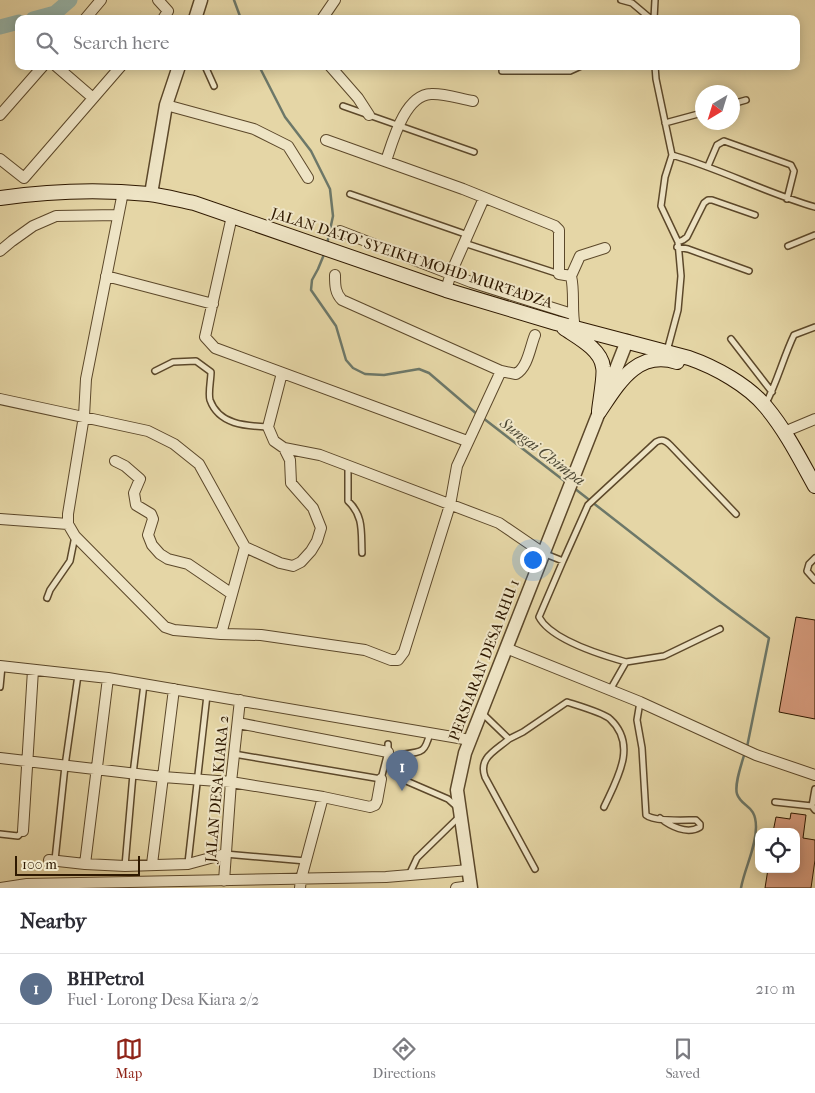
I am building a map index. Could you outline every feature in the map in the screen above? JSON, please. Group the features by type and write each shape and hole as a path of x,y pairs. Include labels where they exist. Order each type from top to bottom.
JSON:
{"main road":[{"name":"JALAN DATO' SYEIKH MOHD MURTADZA","path":"0,198 27,194 76,191 123,192 151,194 194,203 446,290 556,323 573,321 627,341 667,351 708,365 749,391 765,406 784,432 815,486"},
{"path":"556,323 587,344 597,354 603,367 599,412"},
{"path":"599,412 632,369 648,360 667,358 703,370 749,391"}],"street":[{"path":"88,15 101,0"},
{"path":"158,0 166,7 168,11 166,15"},
{"path":"196,15 201,0"},
{"path":"325,15 335,0"},
{"path":"0,115 39,70"},
{"path":"61,70 93,98"},
{"path":"24,178 118,70"},
{"path":"151,194 166,105 178,70"},
{"path":"334,70 358,98 369,115"},
{"path":"386,161 399,125 412,102 430,94 473,102"},
{"path":"166,105 254,129 288,146 308,178"},
{"path":"326,140 462,188 555,226 559,230 559,274 571,276"},
{"path":"0,159 24,178 27,194"},
{"path":"123,192 86,379 84,416 68,524 75,536 165,627 174,630 261,635 299,640 365,650 391,660 398,660 404,652 450,505 458,466 477,420 501,371"},
{"path":"446,290 451,273 484,198"},
{"path":"0,251 33,226 56,216 118,215"},
{"path":"232,216 205,337 215,348 468,441"},
{"path":"340,231 573,321 574,286 571,276 580,256 605,248"},
{"path":"0,242 12,241"},
{"path":"336,275 337,295 342,300 501,371 516,374 521,371 525,365 534,335"},
{"path":"106,276 213,304"},
{"name":"PERSIARAN DESA RHU 1","path":"471,887 457,790 465,753 627,341"},
{"path":"0,399 148,431 174,444 198,464 244,547 280,563 293,566 301,562 317,541 322,528 313,508 291,483 290,460 284,448 274,440 268,427 282,373"},
{"path":"784,432 815,419"},
{"path":"284,448 320,455 499,523 543,553"},
{"path":"115,461 125,466 140,479 134,493 136,505 150,514 153,519 148,536 152,545 160,554 168,559 188,564 232,594"},
{"path":"0,519 68,524"},
{"path":"221,634 244,547"},
{"path":"506,648 640,702 756,755 815,775"},
{"path":"1,666 108,678 470,740"},
{"path":"23,831 33,670"},
{"path":"85,864 108,678"},
{"path":"152,864 174,689"},
{"name":"JALAN DESA KIARA 2","path":"224,881 231,782 240,700"},
{"path":"238,724 388,748"},
{"path":"0,758 133,774 231,782 323,797 370,807 375,805 377,801 381,779"},
{"path":"300,884 323,797"},
{"path":"52,860 125,866 188,864 225,854"},
{"path":"0,888 27,884 224,881 300,884 469,870"},
{"path":"456,888 471,887"}],"lane":[{"path":"621,0 632,3 648,15"},
{"path":"653,15 655,0"},
{"path":"207,70 214,86"},
{"path":"502,70 572,70"},
{"path":"655,70 672,155 665,177 661,206 678,244 681,276 678,310 667,351"},
{"path":"740,102 746,100"},
{"path":"343,106 474,152"},
{"path":"665,123 695,114"},
{"path":"708,166 717,145 724,141 791,165 794,171 787,199"},
{"path":"672,155 708,166 787,199 815,208"},
{"path":"350,194 559,274"},
{"path":"678,244 687,237 704,203 708,200 754,215"},
{"path":"788,246 815,235"},
{"path":"678,244 748,271"},
{"path":"765,406 794,335 815,327"},
{"path":"731,339 772,392"},
{"path":"155,372 173,362 196,361 211,372 210,399 219,415 232,422 268,427"},
{"path":"720,629 664,656 626,662 587,651 544,626 539,618 586,509 656,442 661,440 670,444 736,514"},
{"path":"348,466 348,501 356,508 359,514 362,553"},
{"path":"47,598 50,590 70,562 75,536"},
{"path":"543,553 563,561"},
{"path":"815,558 809,564 807,571 815,580"},
{"path":"610,690 626,662"},
{"path":"0,687 1,666"},
{"path":"52,860 78,675"},
{"path":"125,866 133,774 144,684"},
{"path":"188,864 207,695"},
{"path":"535,869 482,769 484,761 509,739 523,732 567,702 609,718 619,731 625,749 621,771 604,807"},
{"path":"640,702 637,720 642,748 646,814 651,818 660,818 696,820 700,827 696,830 689,830 670,827 660,818"},
{"path":"481,712 509,739"},
{"path":"409,876 417,858 460,812 448,799 404,780 402,775 399,762 404,754 420,752 426,747 430,733"},
{"path":"234,754 381,779 388,748"},
{"path":"775,802 813,808 815,789"},
{"path":"0,834 18,836 23,831"},
{"path":"225,854 306,861"}],"building":[{"path":"796,617 815,620 815,719 779,712"},
{"path":"791,813 806,815 803,838 815,840 815,860 811,888 765,888 767,873 800,873 800,828 774,828 776,817 790,819"}],"waterway":[{"path":"48,15 55,13 70,0"},
{"name":"Sungai Chimpa","path":"234,0 240,15"},
{"path":"0,27 15,23"},
{"name":"Sungai Chimpa","path":"261,70 285,117 311,151 330,189 333,216 327,244"},
{"name":"Sungai Chimpa","path":"325,252 312,280 311,290 336,326 346,360 353,368 365,374 384,375 419,369 429,373 478,415"},
{"name":"Sungai Chimpa","path":"483,418 567,483"},
{"name":"Sungai Chimpa","path":"574,488 769,638 747,747"},
{"name":"Sungai Chimpa","path":"741,888 756,835 754,814 742,802 736,790 745,752"}],"place":[{"name":"BHPetrol","path":"402,791"}]}
